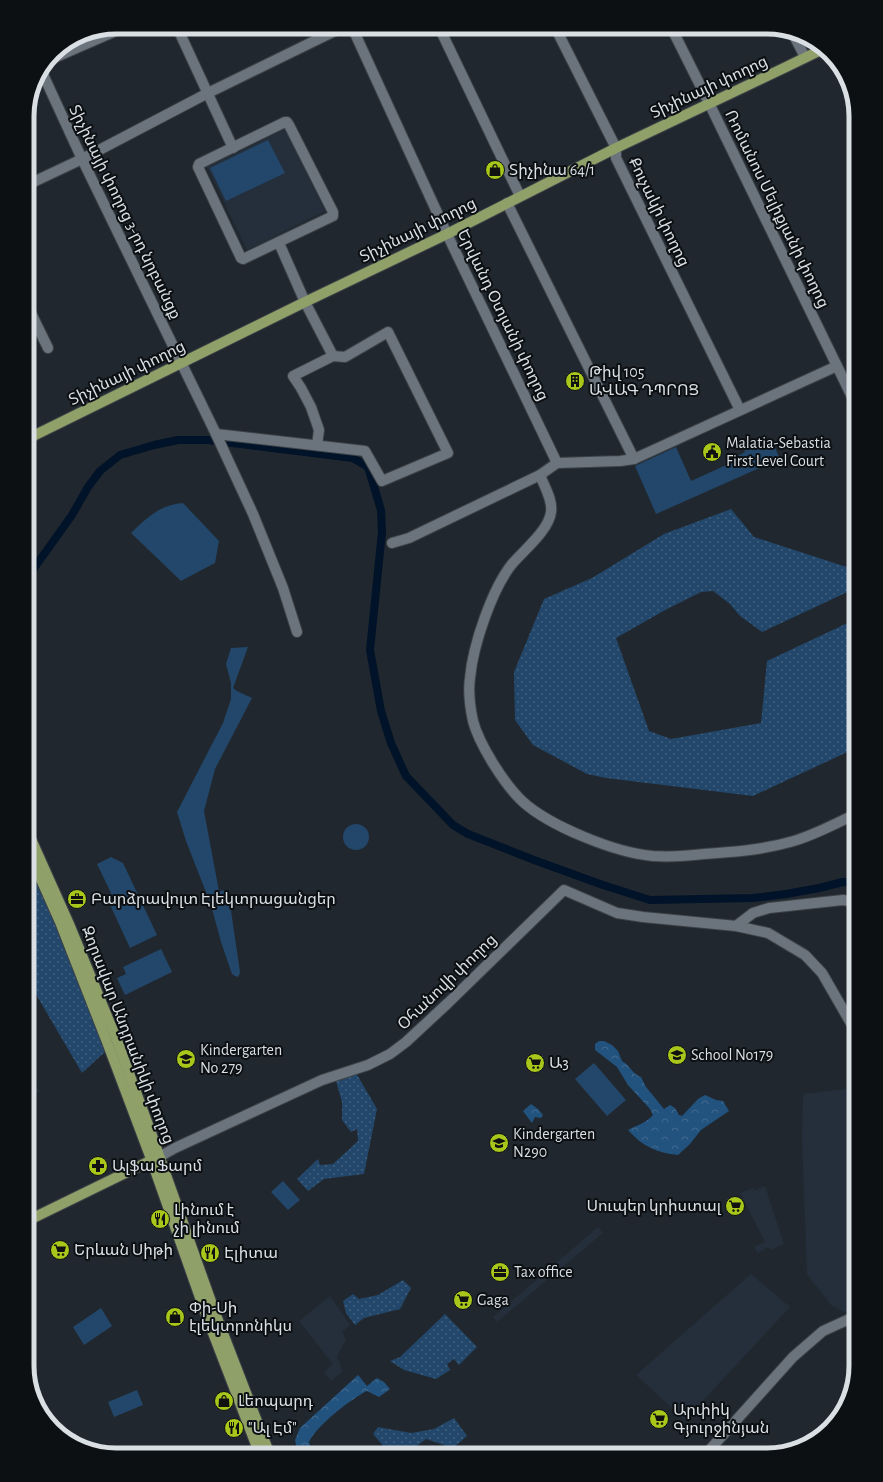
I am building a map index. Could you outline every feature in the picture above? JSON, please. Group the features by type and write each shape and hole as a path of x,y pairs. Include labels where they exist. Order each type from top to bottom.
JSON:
{"main road":[{"name":"Տիչինայի փողոց","path":"34,436 447,234 616,148 818,51"},
{"name":"Զորավար Անդրանիկի փողոց","path":"34,846 66,917 86,976 112,1040 267,1448"},
{"name":"Զորավար Անդրանիկի փողոց","path":"34,864 62,928 86,976"},
{"name":"Զորավար Անդրանիկի փողոց","path":"155,1156 208,1320 257,1448"},
{"name":"Օհանովի փողոց","path":"34,1214 155,1156"},
{"name":"Օհանովի փողոց","path":"34,1217 155,1156"}],"street":[{"path":"180,34 233,148"},
{"path":"34,182 82,159 208,93 329,34"},
{"name":"Երվանդ Օտյանի փողոց","path":"355,34 447,234 557,464"},
{"path":"441,34 520,196"},
{"name":"Քուչակի փողոց","path":"559,34 616,148 616,158 740,410"},
{"name":"Ռոմանոս Մելիքյանի փողոց","path":"674,34 849,391"},
{"path":"61,55 107,35"},
{"path":"795,39 805,57"},
{"name":"Տիչինայի փողոց 3-րդ նրբանցք","path":"44,76 82,159 225,452 253,514 283,588 297,632"},
{"path":"287,122 333,212 333,216 245,259 241,258 198,167 201,163 233,148 287,122"},
{"path":"507,203 634,459"},
{"path":"279,243 305,302 333,356"},
{"path":"34,325 48,348"},
{"path":"216,434 365,451 382,481 448,452 388,332 345,357 333,356 293,376 311,407 318,430 317,445"},
{"path":"392,543 408,538 540,475 557,464 634,459 837,366"},
{"path":"540,475 551,502 551,513 546,525 501,579 493,597 474,652 470,678 470,701 474,722 481,740 509,786 522,801 539,814 592,840 623,850 653,856 680,856 742,852 789,843 807,837 849,817"},
{"name":"Օհանովի փողոց","path":"155,1156 322,1080 368,1065 390,1054 406,1042 459,993 564,890 617,913 736,926 768,933 806,955 822,972 849,1020"},
{"path":"736,926 753,913 769,908 843,900 849,901"},
{"path":"710,1448 793,1357 823,1331 849,1319"}],"shaded area":[{"path":"285,129 325,211 247,250 207,167"},
{"path":"268,140 285,173 226,201 210,168"},
{"path":"760,439 762,445 772,441 780,459 656,514 635,466 676,447 691,481 735,461 734,458 745,452 743,447"},
{"path":"183,503 219,541 215,563 181,581 131,533 154,513 168,506"},
{"path":"731,509 754,537 849,568 849,591 762,632 740,616 730,604 713,591 701,592 667,609 616,638 649,731 671,739 761,723 767,661 849,622 849,751 753,796 606,778 587,774 533,745 515,720 514,672 544,599 592,578 664,534"},
{"path":"248,647 233,688 252,698 215,769 204,811 219,891 228,890 240,973 238,977 232,974 221,942 211,905 186,841 177,812 223,723 231,699 231,683 226,664 231,648"},
{"path":"356,824 365,828 369,837 365,846 356,850 347,846 343,837 347,828"},
{"path":"111,857 123,863 157,935 130,948 106,896 111,893 97,864"},
{"path":"34,867 106,1051 82,1073 34,991"},
{"path":"161,949 172,972 125,995 117,978 126,974 123,967"},
{"path":"594,1063 626,1100 607,1116 575,1079"},
{"path":"356,1073 377,1109 364,1174 324,1179 308,1191 297,1179 318,1159 320,1165 333,1164 358,1141 357,1129 351,1132 342,1120 342,1102 336,1081"},
{"path":"35,1085 40,1091 34,1096"},
{"path":"849,1089 849,1314 831,1305 807,1274 802,1140 803,1094"},
{"path":"283,1181 300,1200 288,1210 271,1192"},
{"path":"765,1186 784,1244 771,1250 768,1247 758,1253 754,1247 765,1242 740,1193 753,1188 755,1190"},
{"path":"598,1227 603,1233 497,1322 493,1317"},
{"path":"751,1274 790,1307 685,1420 636,1375"},
{"path":"403,1280 411,1288 400,1309 364,1318 355,1325 346,1313 343,1301 353,1294 359,1299 378,1295"},
{"path":"330,1296 350,1325 342,1332 346,1339 337,1357 343,1371 331,1381 324,1372 333,1364 299,1321"},
{"path":"101,1308 112,1326 84,1345 73,1327"},
{"path":"445,1314 477,1347 459,1365 454,1359 447,1364 450,1370 436,1379 404,1370 390,1361 400,1357"},
{"path":"137,1390 143,1405 114,1417 108,1402"},
{"path":"454,1418 467,1436 453,1448 426,1439 414,1448 385,1448 373,1434 378,1427 411,1433 434,1429"}],"green space":[{"path":"599,1041 604,1041 612,1045 618,1051 622,1061 635,1074 641,1077 646,1087 664,1109 670,1105 675,1108 679,1115 682,1116 698,1099 705,1095 716,1100 723,1101 729,1111 701,1130 690,1144 678,1155 650,1148 633,1136 628,1130 644,1122 653,1115 650,1109 628,1085 617,1067 595,1050 595,1044"},
{"path":"531,1104 543,1115 541,1118 535,1117 532,1123 523,1111"},
{"path":"358,1375 367,1386 377,1378 384,1382 390,1389 379,1397 367,1391 335,1413 313,1436 309,1442 311,1448 297,1448 295,1440 300,1428"}],"waterway":[{"path":"34,568 72,515 88,487 100,471 120,455 178,440 208,440 353,458 368,467 381,510 382,532 370,650 381,711 391,743 406,776 453,825 468,834 534,860 650,900 753,898 786,894 843,882 849,883"}],"place":[{"name":"Տիչինա 64/1","path":"495,170"},
{"name":"Թիվ 105 ԱՎԱԳ ԴՊՐՈՑ","path":"575,381"},
{"name":"Malatia-Sebastia First Level Court","path":"712,452"},
{"name":"Բարձրավոլտ Էլեկտրացանցեր","path":"77,899"},
{"name":"School No179","path":"677,1055"},
{"name":"Kindergarten No 279","path":"186,1059"},
{"name":"Ա3","path":"535,1063"},
{"name":"Kindergarten N290","path":"499,1143"},
{"name":"Ալֆա Ֆարմ","path":"98,1166"},
{"name":"Սուպեր կրիստալ","path":"735,1206"},
{"name":"Լինում է չի լինում","path":"160,1219"},
{"name":"Երևան Սիթի","path":"60,1250"},
{"name":"Էլիտա","path":"210,1253"},
{"name":"Tax office","path":"500,1272"},
{"name":"Gaga","path":"463,1300"},
{"name":"Փի-Սի էլեկտրոնիկս","path":"175,1317"},
{"name":"Լեոպարդ","path":"224,1401"},
{"name":"Արփիկ Գյուրջինյան","path":"659,1419"},
{"name":"\"Ալ Էմ\"","path":"234,1428"}]}
